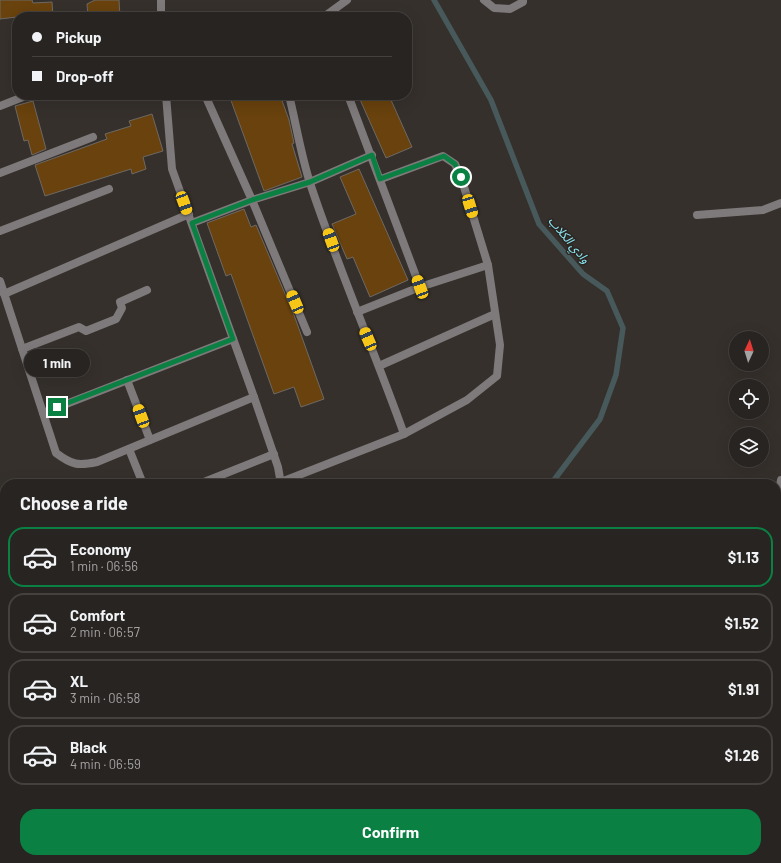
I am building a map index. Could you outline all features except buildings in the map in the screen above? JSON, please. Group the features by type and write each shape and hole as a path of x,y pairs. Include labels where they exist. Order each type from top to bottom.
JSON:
{"street":[{"path":"161,0 162,12"},
{"path":"330,12 347,0"},
{"path":"484,0 494,8 510,9 523,2 523,0"},
{"path":"0,106 15,100"},
{"path":"166,100 172,169 274,454 280,479"},
{"path":"207,100 252,200 307,332"},
{"path":"290,100 310,182 357,312 404,434"},
{"path":"350,100 372,155 420,287"},
{"path":"0,173 93,137"},
{"path":"192,223 252,200 310,182 372,155"},
{"path":"291,479 404,434 467,400 497,376 500,345 488,265 461,177 455,164 444,156 380,179"},
{"path":"0,231 109,189"},
{"path":"697,215 763,210 781,203"},
{"path":"4,294 189,214"},
{"path":"357,312 420,287 488,265"},
{"path":"0,281 56,453 69,463 82,465 97,462 254,397"},
{"path":"22,349 79,327 86,331 116,319 122,308 120,302 147,290"},
{"path":"379,366 495,314"},
{"path":"43,413 233,339"},
{"path":"127,380 150,440"},
{"path":"129,449 141,479"},
{"path":"212,479 274,454"}],"waterway":[{"name":"وادي الكلاب","path":"434,0 491,100 539,224 583,274 607,291 623,328 616,375 600,419 555,479"}],"route":[{"path":"57,407 233,339 192,223 252,200 310,182 372,155 380,179 444,156 455,164 461,177"}]}
